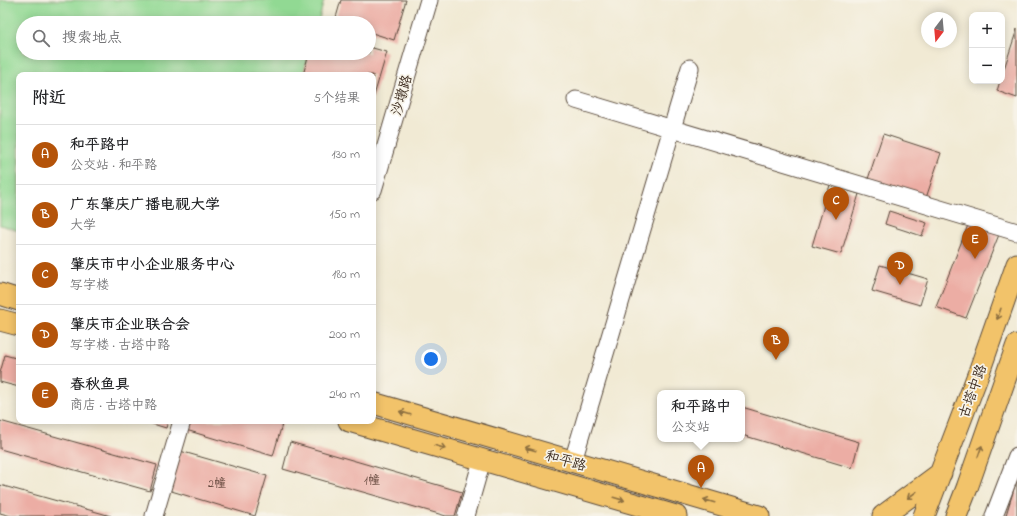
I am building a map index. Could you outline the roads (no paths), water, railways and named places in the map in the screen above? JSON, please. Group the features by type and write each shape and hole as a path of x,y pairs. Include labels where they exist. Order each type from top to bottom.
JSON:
{"main road":[{"name":"古塔中路","path":"924,516 979,372 1017,264"},
{"path":"0,294 16,299"},
{"path":"0,320 16,324"},
{"name":"古塔中路","path":"956,516 1017,345"},
{"path":"979,372 1005,378"},
{"name":"和平路","path":"376,404 759,516"},
{"name":"和平路","path":"359,424 676,516"},
{"path":"883,516 941,473"},
{"path":"967,488 967,516"}],"street":[{"name":"沙墩路","path":"376,180 429,0"},
{"path":"573,461 690,68"},
{"path":"576,100 1017,232"},
{"path":"154,516 181,424"},
{"path":"994,516 1017,456"},
{"path":"466,516 482,460"}],"place":[{"name":"肇庆市中小企业服务中心","path":"836,220"},
{"name":"春秋鱼具","path":"975,259"},
{"name":"肇庆市企业联合会","path":"900,285"},
{"name":"广东肇庆广播电视大学","path":"776,360"},
{"name":"和平路中","path":"701,488"}]}
